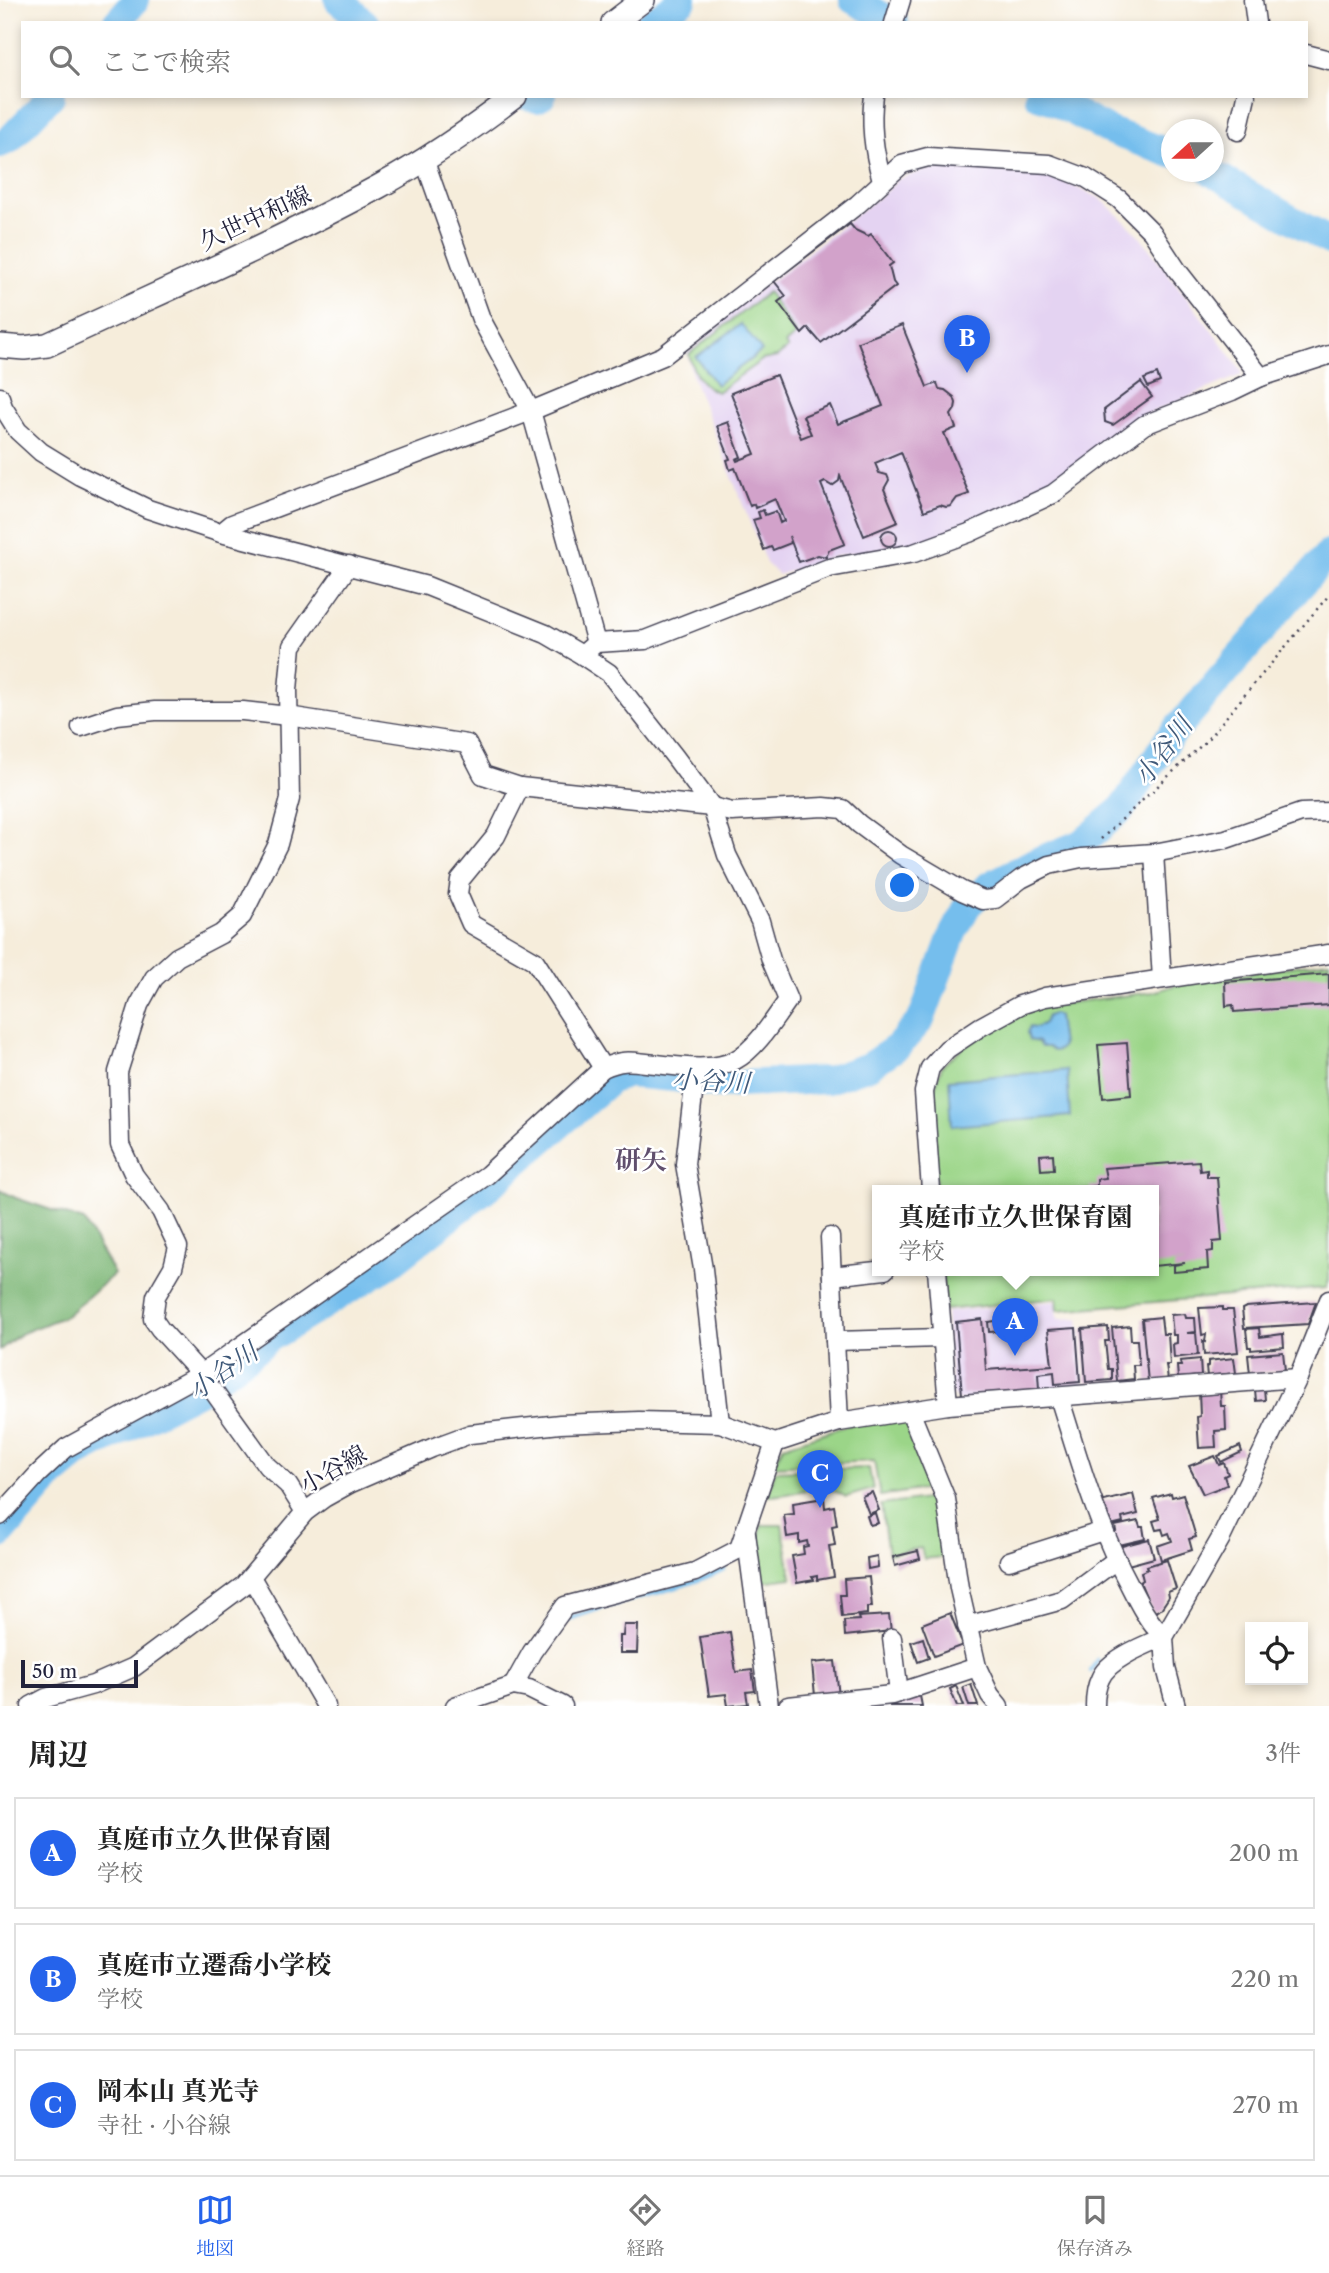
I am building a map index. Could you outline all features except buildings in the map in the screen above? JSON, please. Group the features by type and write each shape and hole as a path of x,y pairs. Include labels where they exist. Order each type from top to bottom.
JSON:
{"main road":[{"path":"616,21 643,0"},
{"name":"久世中和線","path":"0,346 23,348 47,345 304,224 380,187 512,99"}],"street":[{"path":"895,21 901,0"},
{"path":"1253,0 1256,21"},
{"path":"1308,55 1329,60"},
{"path":"874,98 875,156 882,180"},
{"path":"1238,131 1246,98"},
{"path":"221,533 232,524 531,411 663,356 858,204 902,164 928,157 1049,164 1086,178 1119,199 1152,232 1177,270 1261,377"},
{"path":"0,1516 66,1448 201,1374 487,1175 603,1069 620,1060 696,1069 733,1063 751,1051 788,1000 771,960 760,921 727,855 712,807 589,649 531,411 481,320 424,159"},
{"path":"0,397 18,431 41,452 80,476 148,509 221,533 426,586 589,649 645,640 829,568 914,553 970,533 1053,494 1144,425 1261,377 1329,355"},
{"path":"305,1512 288,1485 267,1466 201,1374 153,1318 156,1296 173,1267 178,1247 161,1211 134,1175 120,1145 118,1072 139,1005 154,978 177,957 221,934 242,916 278,845 290,799 288,716 292,646 349,565"},
{"path":"81,727 117,715 155,711 233,710 467,744 483,775 520,787 712,807 732,812 824,807 843,809 901,855 962,891 983,900 995,899 1021,879 1049,865 1081,858 1154,853 1226,839 1301,814 1329,812"},
{"path":"520,787 496,836 460,880 458,894 471,924 535,961 603,1069"},
{"path":"1154,853 1162,979"},
{"path":"931,1185 924,1092 930,1068 947,1049 1020,1005 1045,997 1329,954"},
{"path":"696,1069 685,1164 703,1269 720,1423"},
{"path":"830,1237 839,1422"},
{"path":"832,1276 872,1271"},
{"path":"937,1276 948,1405"},
{"path":"1176,1706 1166,1668 1164,1637 1222,1538 1298,1378 1329,1300"},
{"path":"835,1342 941,1338"},
{"path":"513,1686 531,1652 565,1606 695,1572 739,1549 775,1443 839,1422 948,1405 1298,1378"},
{"path":"1059,1397 1102,1531 1151,1626 1164,1637"},
{"path":"910,1411 946,1499 958,1588 977,1667 990,1695 999,1706"},
{"name":"小谷線","path":"31,1706 46,1698 93,1685 134,1667 243,1586 305,1512 351,1483 470,1434 560,1424 639,1421 720,1423 775,1443"},
{"path":"745,1531 769,1706"},
{"path":"1009,1561 1102,1531"},
{"path":"967,1626 1062,1600 1116,1560"},
{"path":"251,1577 326,1706"},
{"path":"892,1637 899,1693"},
{"path":"1095,1706 1100,1677 1110,1666 1139,1647 1164,1637"},
{"path":"788,1706 899,1693 977,1667"},
{"path":"456,1706 513,1686 529,1689 563,1706"}],"path":[{"path":"1081,858 1206,741 1329,596"}],"shaded area":[{"path":"940,168 1044,176 1100,198 1137,233 1226,349 1242,371 1241,375 1143,416 1115,435 1117,439 1049,486 1043,494 939,538 840,555 778,575 766,563 692,376 687,352 704,338 703,334 889,189 896,180"},
{"path":"1056,1301 1058,1319 1079,1318 1084,1392 959,1401 952,1395 946,1312"}],"green space":[{"path":"768,292 796,335 785,344 788,348 777,357 762,360 717,392 706,386 698,377 689,354"},
{"path":"1329,961 1329,1280 1326,1288 1058,1310 1057,1298 945,1310 942,1276 1159,1276 1159,1185 936,1185 931,1121 933,1093 942,1066 964,1046 1029,1008 1153,992 1183,983"},
{"path":"0,1190 84,1221 114,1274 66,1316 20,1334 0,1350"},
{"path":"906,1419 937,1487 880,1496 874,1461 773,1466 783,1446 848,1425"},
{"path":"869,1468 873,1489 846,1497 826,1489 768,1496 775,1471"},
{"path":"940,1497 951,1556 924,1559 921,1548 888,1554 881,1505"},
{"path":"761,1525 782,1525 792,1578 761,1582 757,1554"}],"water":[{"path":"741,324 762,351 716,385 696,357"},
{"path":"1047,1016 1058,1016 1062,1045 1059,1050 1054,1051 1029,1040 1027,1032 1030,1027 1035,1028 1044,1023"},
{"path":"1067,1070 1070,1116 952,1126 949,1080"}],"waterway":[{"path":"118,21 136,0"},
{"path":"338,0 363,21"},
{"path":"652,21 683,0"},
{"path":"853,0 891,21"},
{"path":"0,144 9,140 49,98"},
{"path":"533,98 539,98"},
{"path":"1044,98 1110,131 1161,150"},
{"path":"1224,180 1329,241"},
{"name":"小谷川","path":"0,1535 53,1475 81,1452 200,1390 270,1338 389,1265 492,1184 611,1080 629,1074 716,1085 828,1080 869,1066 897,1047 921,1020 953,933 968,905 988,886 1034,862 1082,843 1121,810 1168,739 1329,553"},
{"path":"562,1622 685,1585 724,1569"},
{"path":"534,1668 552,1638"},
{"path":"1091,1671 1097,1660"}],"place":[{"name":"真庭市立遷喬小学校","path":"967,373"},
{"name":"真庭市立久世保育園","path":"1015,1356"},
{"name":"岡本山 真光寺","path":"820,1508"}],"district":[{"name":"研矢","path":"641,1160"}]}
